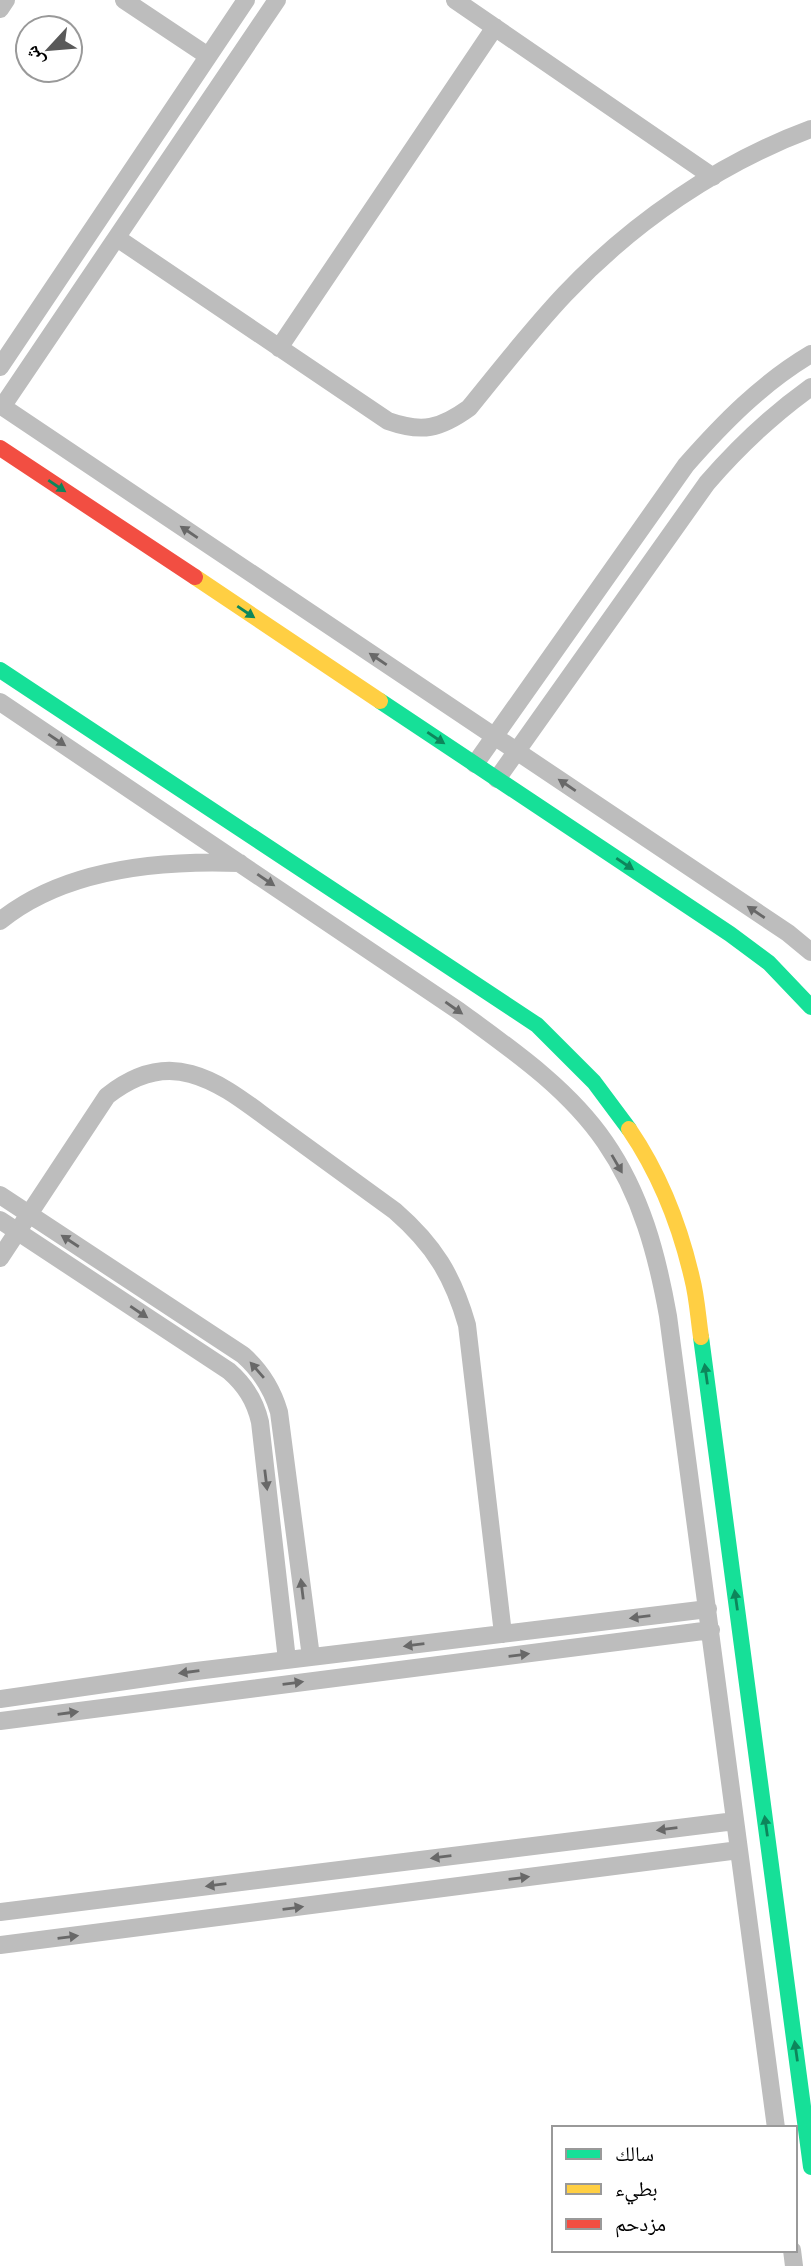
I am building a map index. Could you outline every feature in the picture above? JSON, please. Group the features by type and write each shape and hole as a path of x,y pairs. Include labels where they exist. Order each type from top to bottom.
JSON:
{"street":[{"path":"0,9 6,0"},
{"path":"124,0 208,56"},
{"path":"0,367 246,0"},
{"path":"277,0 1,406 777,926 811,953"},
{"path":"455,0 713,177"},
{"path":"279,348 495,27"},
{"path":"117,238 388,421 408,428 430,428 451,421 469,408 565,293 617,244 663,209 713,177 811,129"},
{"path":"475,764 686,465 721,425 760,390 811,354"},
{"path":"497,779 707,483 740,445 777,411 811,387"},
{"path":"0,448 730,934 769,963 811,1007"},
{"path":"0,670 537,1025 570,1054 600,1086 649,1157 682,1238 695,1291 811,2167"},
{"path":"0,702 509,1047 576,1107 605,1142 638,1203 662,1280 776,2126"},
{"path":"0,921 37,898 109,873 175,863 241,863"},
{"path":"0,1258 107,1096 125,1083 146,1074 168,1071 190,1073 228,1091 385,1203 416,1229 434,1250 449,1273 460,1298 467,1325 503,1634"},
{"path":"0,1195 243,1355 270,1386 281,1426 311,1657"},
{"path":"0,1220 229,1371 248,1390 260,1422 287,1660"},
{"path":"0,1699 287,1660 708,1609"},
{"path":"0,1721 710,1630"},
{"path":"0,1912 735,1821"},
{"path":"0,1945 739,1850"}],"traffic: fast":[{"path":"0,670 537,1025 594,1082 629,1129"},
{"path":"380,701 730,934 769,963 811,1007"},
{"path":"701,1337 811,2167"}],"traffic: slow":[{"path":"195,577 380,701"},
{"path":"629,1129 650,1164 675,1220 694,1285 701,1337"}],"traffic: jam":[{"path":"0,448 195,577"}]}
